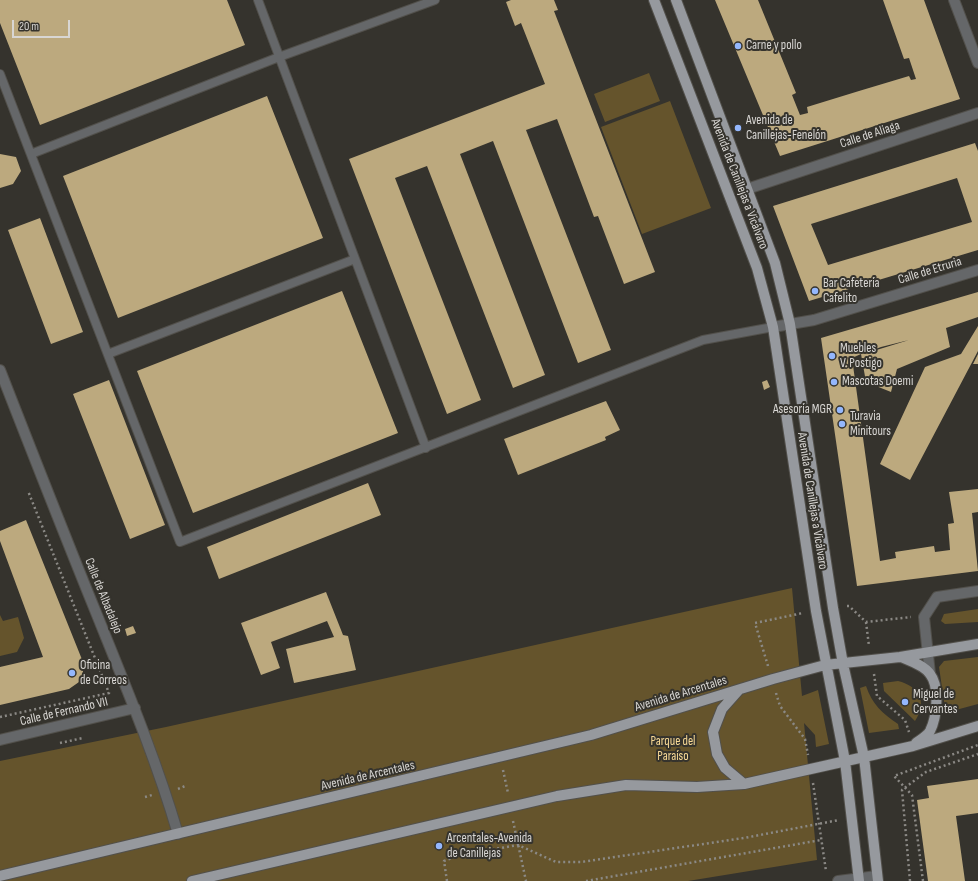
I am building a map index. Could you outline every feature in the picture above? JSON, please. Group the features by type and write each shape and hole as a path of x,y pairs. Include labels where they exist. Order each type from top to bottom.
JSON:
{"main road":[{"name":"Avenida de Canillejas a Vicálvaro","path":"654,0 757,268 773,327 825,665 845,761 859,880"},
{"name":"Avenida de Canillejas a Vicálvaro","path":"676,0 775,263 790,324 833,608 843,664 864,757 878,879"},
{"name":"Avenida de Arcentales","path":"0,876 591,735 825,665 900,657 928,651 978,644"},
{"path":"900,657 917,663 930,674 936,690 936,711 929,732 913,746"},
{"name":"Avenida de Arcentales","path":"740,690 722,709 713,732 717,754 724,768 744,784"},
{"path":"192,881 557,796 626,785 697,787 744,784 913,746 978,726"}],"street":[{"path":"954,0 978,63"},
{"name":"Calle de Aliaga","path":"747,189 978,113"},
{"name":"Calle de Etruria","path":"773,327 814,320 978,270"},
{"name":"Calle de Albadalejo","path":"0,370 44,484 135,708 166,792 178,834"},
{"path":"930,674 924,617 937,597 978,591"},
{"name":"Calle de Fernando VII","path":"0,740 135,708"},
{"path":"838,881 878,879"}],"lane":[{"path":"258,0 426,448"},
{"path":"31,154 279,57 434,0"},
{"path":"0,74 180,542 703,340 773,327"},
{"path":"108,354 355,260"}],"path":[{"path":"0,717 109,693 28,491"},
{"path":"866,622 878,696 905,720 913,746"},
{"path":"923,881 912,795 894,776 978,745"},
{"path":"910,881 902,790 926,772 978,754"},
{"path":"447,881 444,861 460,855 518,845 556,862 581,862 744,838 852,818"},
{"path":"819,823 827,874"},
{"path":"586,881 821,840"},
{"path":"518,845 526,881"}],"green space":[{"path":"649,73 660,101 605,122 594,94"},
{"path":"670,101 711,208 642,234 601,127"},
{"name":"Parque del Paraíso","path":"792,588 802,696 818,690 829,744 816,747 815,735 804,723 817,860 688,881 0,881 0,761 166,727"},
{"path":"978,609 978,622 945,624 941,621 944,614"},
{"path":"0,615 3,621 18,617 24,638 17,652 0,656"},
{"path":"978,657 978,704 952,711 945,708 939,667 944,661"},
{"path":"898,681 911,687 919,696 921,707 915,721 884,691 883,683"},
{"path":"866,686 871,698 882,712 898,724 899,729 869,733 860,688"}],"building":[{"path":"0,0 227,0 245,45 40,125 0,23"},
{"path":"511,0 554,0 558,10 554,11 655,272 624,284 598,216 594,217 557,119 526,130 611,350 578,363 493,141 460,154 545,375 513,388 427,166 395,178 481,400 447,414 349,159 545,84 521,23 515,26 506,2"},
{"path":"715,0 758,0 796,93 792,95 800,115 808,113 807,107 909,76 911,80 916,79 909,58 904,59 883,0 924,0 960,99 780,156"},
{"path":"267,96 323,238 118,318 63,176"},
{"path":"975,143 978,151 978,250 809,301 773,206","holes":["957,178 972,222 828,265 811,224"]},
{"path":"0,154 16,157 21,171 13,184 0,188"},
{"path":"40,218 83,332 51,344 8,230"},
{"path":"342,291 398,433 193,513 137,371"},
{"path":"978,292 978,317 946,328 950,347 897,369 891,392 866,382 861,354 852,358 880,561 896,558 895,552 934,546 935,552 950,550 948,524 954,523 949,492 978,489 978,512 972,513 978,571 857,586 821,338","holes":["909,340 870,352 881,347"]},
{"path":"978,326 978,351 910,480 880,464 925,367 961,354"},
{"path":"978,354 978,364 973,364"},
{"path":"109,380 165,525 130,539 73,394"},
{"path":"767,380 770,387 764,390 762,382"},
{"path":"606,401 620,430 605,437 606,440 518,475 504,439"},
{"path":"368,483 381,515 219,579 207,547"},
{"path":"26,520 83,662 83,675 79,682 69,689 0,705 0,667 43,657 0,541 0,531"},
{"path":"326,592 343,635 348,636 356,670 294,683 286,649 334,637 327,621 271,642 280,668 261,675 241,623"},
{"path":"133,626 136,633 127,636 125,629"},
{"path":"978,779 978,813 956,816 965,881 928,881 917,800 929,798 927,786"}],"place":[{"name":"Carne y pollo","path":"738,46"},
{"name":"Avenida de Canillejas-Fenelón","path":"738,128"},
{"name":"Bar Cafetería Cafelito","path":"815,291"},
{"name":"Muebles V. Postigo","path":"832,356"},
{"name":"Mascotas Doemi","path":"834,382"},
{"name":"Asesoría MGR","path":"840,410"},
{"name":"Turavia Minitours","path":"842,424"},
{"name":"Oficina de Correos","path":"72,673"},
{"name":"Miguel de Cervantes","path":"905,702"},
{"name":"Arcentales-Avenida de Canillejas","path":"439,846"}]}
